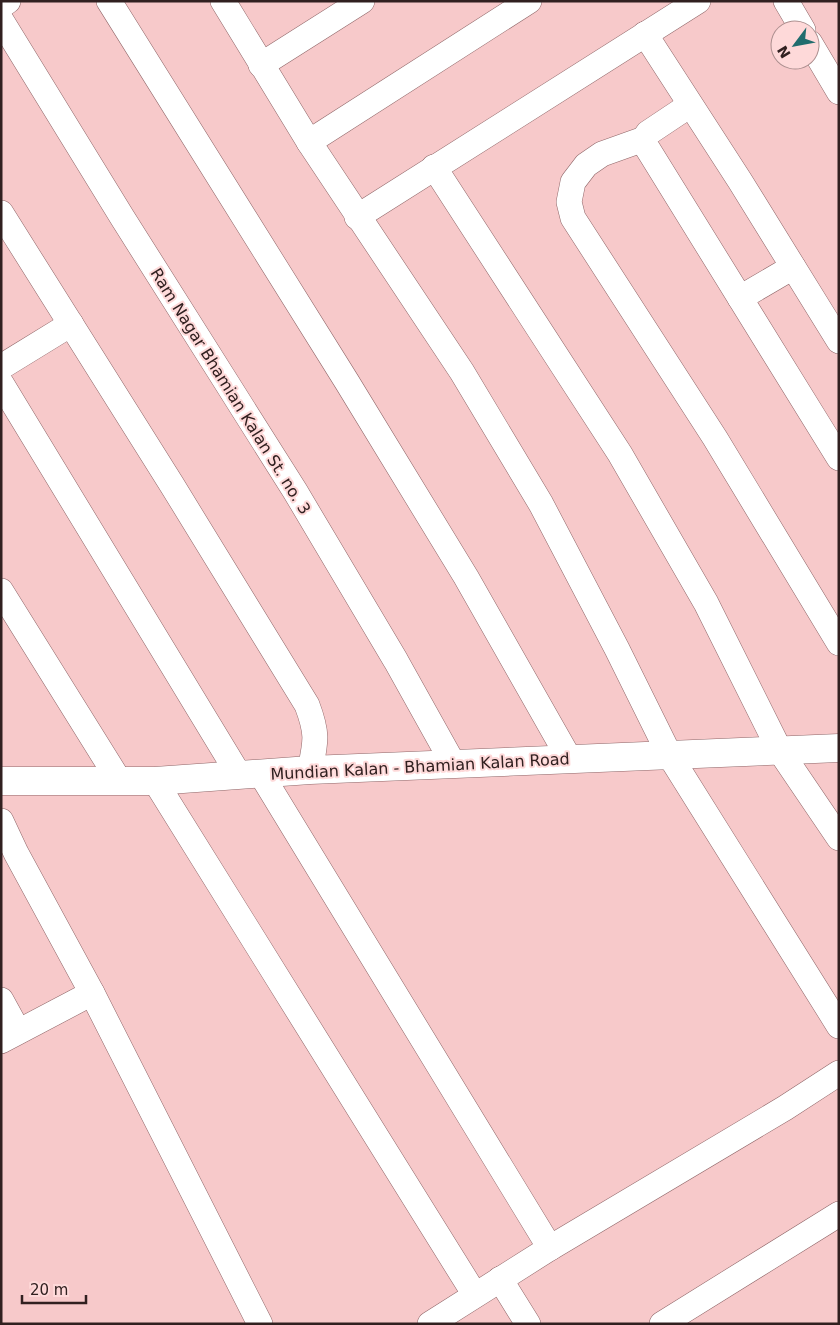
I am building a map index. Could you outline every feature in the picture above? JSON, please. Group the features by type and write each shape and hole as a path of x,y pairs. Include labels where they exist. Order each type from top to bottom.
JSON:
{"street":[{"path":"1,6 8,1"},
{"path":"109,1 461,569 570,760"},
{"path":"223,1 357,217 462,372 541,504 617,649 670,756 839,1026"},
{"path":"261,65 362,1"},
{"path":"309,142 529,1"},
{"path":"786,1 797,20"},
{"path":"357,217 696,2"},
{"name":"Ram Nagar Bhamian Kalan St. no. 3","path":"1,20 116,208 295,491 396,662 454,765"},
{"path":"645,34 839,341"},
{"path":"820,60 839,92"},
{"path":"690,104 648,133 644,139 602,154 586,165 573,182 569,202 573,218 715,438 839,643"},
{"path":"644,139 646,146 839,458"},
{"path":"434,168 620,454 706,603 780,751 839,838"},
{"path":"1,213 172,485 307,705 315,727 315,746 310,770"},
{"path":"740,298 793,267"},
{"path":"1,367 71,324"},
{"path":"1,383 550,1248"},
{"path":"1,591 120,782"},
{"name":"Mundian Kalan - Bhamian Kalan Road","path":"1,780 155,781 310,770 839,748"},
{"path":"155,781 475,1295"},
{"path":"1,821 16,853 92,992 260,1324"},
{"path":"1,1000 10,1036 92,992"},
{"path":"430,1324 550,1248 785,1108 839,1073"},
{"path":"662,1324 839,1214"},
{"path":"500,1279 528,1324"}]}
